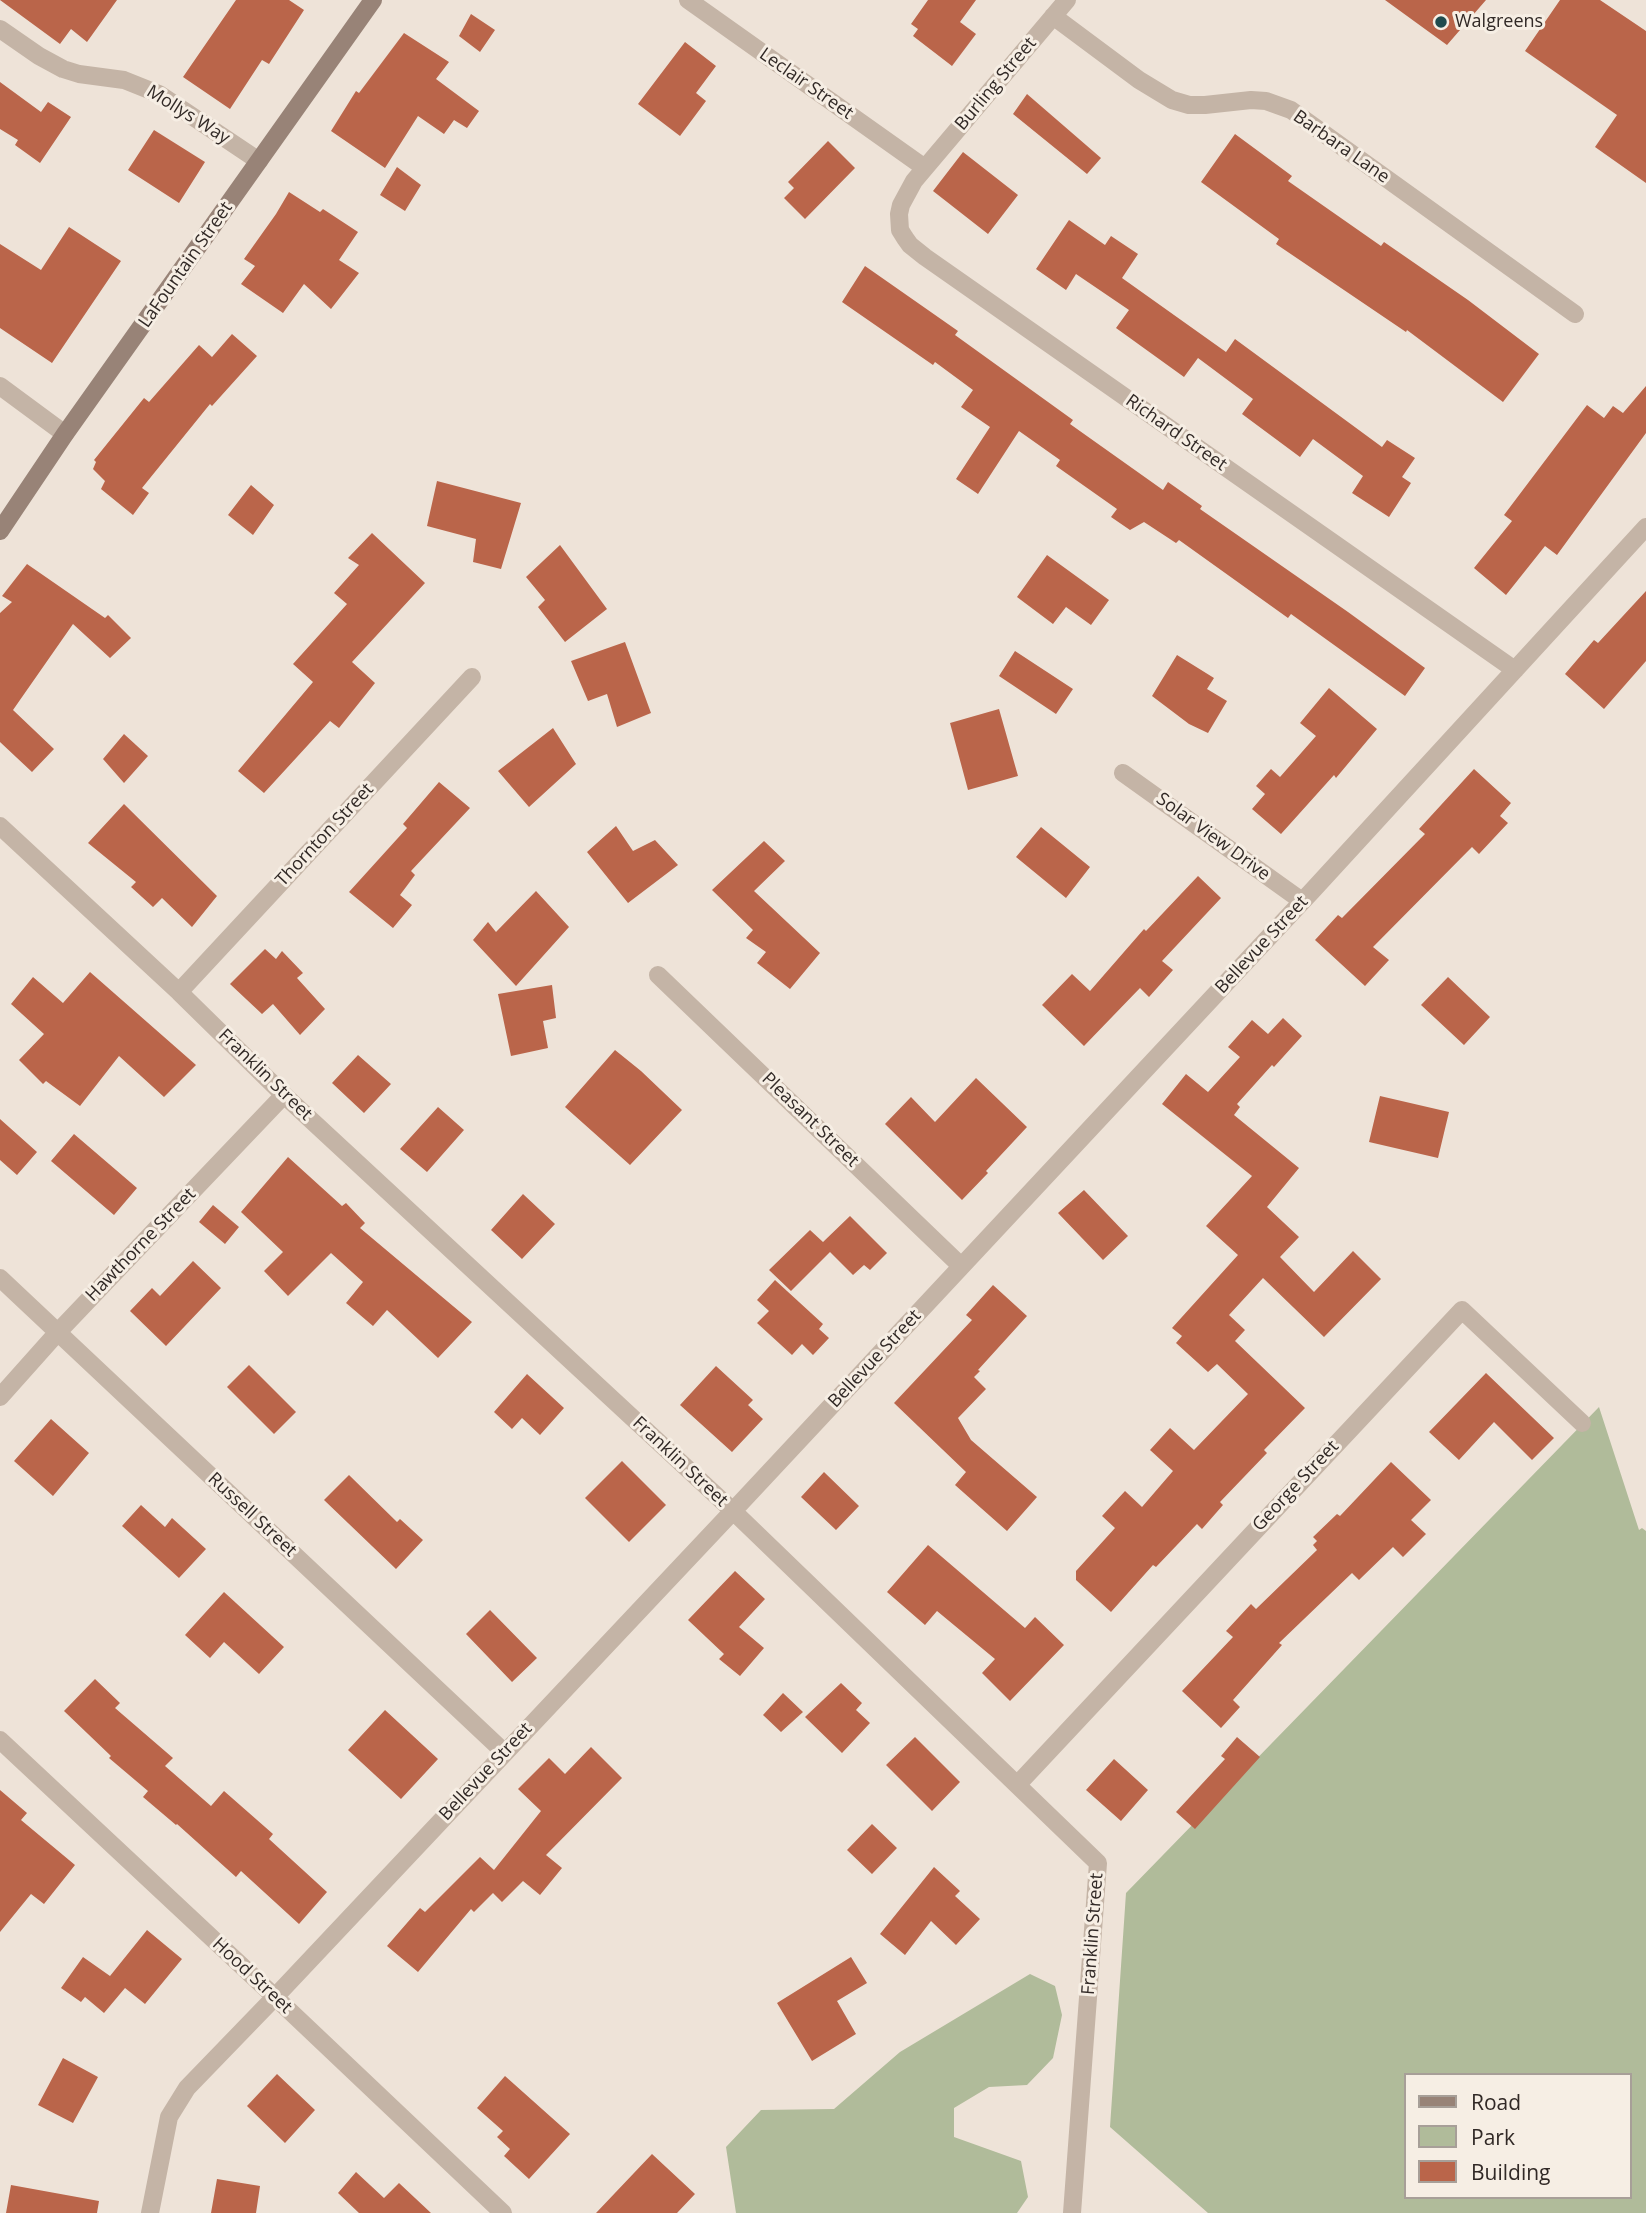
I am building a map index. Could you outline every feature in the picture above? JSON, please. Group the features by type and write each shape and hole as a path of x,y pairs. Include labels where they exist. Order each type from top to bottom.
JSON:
{"street":[{"name":"LaFountain Street","path":"0,531 65,434 373,0"},
{"name":"Leclair Street","path":"688,0 925,167"},
{"name":"Burling Street","path":"925,167 1066,0"},
{"name":"Barbara Lane","path":"1053,16 1139,80 1172,100 1189,105 1266,100 1291,110 1575,314"},
{"name":"Mollys Way","path":"0,29 39,56 64,69 79,74 124,80 159,94 259,161"},
{"name":"Richard Street","path":"925,167 905,196 899,214 900,230 917,251 1515,670"},
{"path":"0,386 65,434"},
{"name":"Bellevue Street","path":"150,2213 169,2117 187,2088 733,1511 1302,901 1646,527"},
{"name":"Thornton Street","path":"178,992 472,677"},
{"name":"Solar View Drive","path":"1123,773 1302,901"},
{"name":"Franklin Street","path":"0,826 284,1095 733,1511 1098,1863 1072,2213"},
{"name":"Pleasant Street","path":"658,975 961,1266"},
{"name":"Hawthorne Street","path":"0,1397 58,1332 284,1095"},
{"name":"Russell Street","path":"0,1278 504,1752"},
{"name":"George Street","path":"1018,1784 1462,1310 1582,1423"},
{"name":"Hood Street","path":"0,1740 503,2213"}],"green space":[{"path":"1599,1407 1639,1530 1642,1528 1646,1531 1646,2213 1208,2213 1110,2127 1126,1893"},
{"path":"1030,1974 1055,1986 1062,2015 1053,2058 1027,2085 989,2087 954,2108 954,2137 1021,2161 1028,2197 1017,2213 736,2213 726,2147 761,2110 834,2109 900,2052"}],"building":[{"path":"0,0 117,0 87,42 71,29 60,44"},
{"path":"236,0 289,0 304,10 269,64 262,60 230,109 183,77"},
{"path":"928,0 976,0 960,22 976,34 952,66 913,36 918,29 911,24"},
{"name":"Walgreens","path":"1385,0 1486,0 1447,45"},
{"path":"1560,0 1600,0 1646,31 1646,183 1595,147 1617,115 1525,51"},
{"path":"471,14 495,30 480,52 459,36"},
{"path":"404,33 449,62 436,79 479,111 467,128 454,120 444,134 418,116 385,168 331,131 356,91 359,93"},
{"path":"685,42 716,66 696,93 706,101 680,136 638,104"},
{"path":"0,82 41,112 48,102 71,117 40,163 15,145 18,140 0,129"},
{"path":"1027,94 1101,158 1087,174 1013,114"},
{"path":"154,130 205,162 179,203 128,170"},
{"path":"1235,134 1292,176 1288,181 1381,246 1384,242 1468,300 1539,354 1503,402 1407,330 1406,332 1276,244 1279,239 1201,182"},
{"path":"828,141 855,168 805,219 784,198 794,188 788,182"},
{"path":"963,152 1018,195 988,234 933,191"},
{"path":"397,167 421,185 405,211 380,195"},
{"path":"289,192 320,212 323,209 358,232 339,260 359,273 331,309 304,284 283,313 241,284 255,266 244,259"},
{"path":"1069,220 1105,245 1111,236 1138,254 1122,278 1226,352 1235,339 1382,447 1387,440 1415,458 1402,477 1411,483 1389,517 1352,493 1363,476 1313,439 1300,457 1242,414 1253,399 1198,358 1184,377 1116,328 1129,310 1076,274 1066,290 1036,269"},
{"path":"69,227 121,261 52,363 0,328 0,244 41,270"},
{"path":"865,266 958,331 955,335 1073,420 1070,424 1163,490 1168,482 1202,506 1200,509 1425,668 1405,696 1291,614 1288,618 1179,540 1176,543 1144,522 1130,530 1111,517 1117,509 1056,466 1060,460 1019,431 978,494 956,479 990,427 961,407 973,390 842,302"},
{"path":"232,334 257,356 212,406 210,404 142,488 149,493 133,515 101,489 105,481 93,469 96,462 94,460 144,398 149,402 199,345 212,357"},
{"path":"1646,386 1646,433 1557,555 1545,546 1506,595 1474,568 1512,521 1504,515 1587,405 1604,418 1613,406 1623,413"},
{"path":"437,481 521,503 501,569 473,562 476,539 427,526"},
{"path":"251,485 274,505 253,535 228,515"},
{"path":"372,533 425,583 352,662 375,683 339,728 330,721 264,793 238,771 313,682 293,664 347,604 334,593 359,565 348,558"},
{"path":"560,545 607,609 565,642 538,607 545,600 526,577"},
{"path":"1047,555 1109,600 1091,625 1066,607 1053,624 1017,597"},
{"path":"27,564 105,618 108,615 131,638 110,658 73,624 13,710 54,749 32,772 0,742 0,613 12,602 2,596"},
{"path":"1646,591 1646,661 1604,709 1565,674 1594,640 1598,643"},
{"path":"625,642 651,713 617,727 607,694 588,701 571,661"},
{"path":"1015,651 1073,689 1056,714 999,676"},
{"path":"1177,655 1214,678 1207,689 1227,701 1208,733 1189,724 1152,696"},
{"path":"1329,688 1377,729 1336,778 1334,775 1281,834 1252,809 1265,794 1256,786 1271,769 1280,777 1316,736 1300,723"},
{"path":"999,709 1018,776 968,790 950,723"},
{"path":"553,728 576,764 529,807 498,771"},
{"path":"124,734 148,756 124,783 103,759"},
{"path":"1474,769 1511,803 1500,816 1508,823 1479,854 1472,847 1373,947 1389,960 1365,986 1315,940 1338,915 1342,918 1425,834 1419,829"},
{"path":"439,782 470,808 411,871 415,875 400,895 412,905 393,928 349,892 407,828 403,824"},
{"path":"124,804 217,896 192,927 162,898 153,907 131,887 136,882 88,843"},
{"path":"616,826 633,851 655,840 678,865 628,903 587,852"},
{"path":"1041,827 1090,867 1066,898 1016,857"},
{"path":"764,841 785,861 754,891 820,953 790,989 757,963 766,952 746,938 753,930 712,890"},
{"path":"1198,876 1221,898 1162,961 1173,970 1149,997 1140,988 1084,1046 1042,1005 1072,974 1090,991 1144,929 1146,931"},
{"path":"536,891 569,927 516,986 473,940 488,922 496,932"},
{"path":"265,949 276,959 282,951 303,973 297,978 325,1009 300,1035 273,1004 262,1014 230,984"},
{"path":"90,972 196,1065 164,1097 119,1056 80,1106 46,1081 43,1084 19,1060 44,1034 11,1004 33,977 63,1003"},
{"path":"1448,977 1490,1017 1464,1045 1421,1005"},
{"path":"552,985 556,1018 543,1021 548,1048 511,1056 498,994"},
{"path":"1283,1018 1302,1036 1237,1104 1240,1107 1234,1115 1299,1168 1267,1207 1299,1237 1280,1257 1314,1292 1353,1251 1381,1279 1324,1337 1263,1278 1229,1315 1245,1330 1235,1341 1305,1408 1264,1450 1267,1453 1220,1502 1223,1505 1202,1529 1197,1524 1156,1567 1153,1565 1111,1612 1076,1580 1076,1571 1115,1528 1102,1516 1125,1491 1142,1507 1173,1471 1150,1450 1170,1428 1194,1450 1248,1394 1217,1364 1208,1372 1176,1343 1182,1336 1172,1328 1238,1255 1206,1226 1252,1176 1162,1104 1186,1074 1208,1092 1240,1057 1228,1047 1252,1020 1268,1034"},
{"path":"615,1050 682,1110 630,1165 565,1107"},
{"path":"358,1055 391,1084 364,1113 332,1083"},
{"path":"976,1078 1027,1127 962,1200 885,1124 911,1097 935,1122"},
{"path":"1380,1096 1449,1112 1438,1158 1369,1142"},
{"path":"438,1107 464,1130 427,1172 400,1149"},
{"path":"0,1119 37,1152 17,1175 0,1160"},
{"path":"74,1134 137,1188 114,1215 51,1161"},
{"path":"288,1157 342,1206 346,1203 365,1223 360,1228 472,1322 438,1358 387,1310 373,1326 346,1303 363,1282 331,1253 288,1296 264,1271 283,1252 241,1212"},
{"path":"1084,1190 1128,1236 1103,1260 1058,1213"},
{"path":"523,1194 555,1224 522,1259 491,1230"},
{"path":"213,1205 239,1227 225,1244 199,1222"},
{"path":"850,1216 887,1253 870,1270 864,1265 853,1275 830,1252 791,1291 769,1270 810,1230 823,1242"},
{"path":"193,1261 221,1288 166,1346 130,1311 152,1288 160,1296"},
{"path":"775,1280 823,1324 819,1329 829,1338 813,1355 802,1344 792,1355 757,1323 769,1311 757,1300"},
{"path":"993,1285 1027,1316 978,1370 980,1371 974,1377 986,1389 958,1418 971,1440 1037,1497 1007,1531 955,1485 966,1472 894,1403 972,1320 966,1315"},
{"path":"249,1365 296,1412 274,1434 227,1387"},
{"path":"716,1366 753,1400 748,1405 763,1419 732,1452 680,1405"},
{"path":"1486,1373 1554,1438 1532,1460 1494,1422 1459,1460 1429,1432"},
{"path":"527,1374 564,1408 540,1435 522,1418 512,1429 494,1412"},
{"path":"51,1419 89,1453 53,1496 14,1461"},
{"path":"622,1461 666,1505 629,1542 585,1498"},
{"path":"1391,1462 1431,1500 1411,1520 1426,1534 1403,1557 1393,1547 1359,1580 1352,1573 1279,1643 1282,1645 1233,1700 1240,1707 1221,1728 1182,1691 1233,1637 1226,1631 1251,1604 1256,1609 1317,1550 1313,1545 1317,1541 1313,1537 1337,1514 1340,1516"},
{"path":"824,1472 859,1506 836,1530 801,1497"},
{"path":"349,1475 397,1522 400,1519 423,1540 396,1569 324,1500"},
{"path":"141,1505 165,1527 172,1518 206,1549 179,1578 122,1526"},
{"path":"928,1545 1025,1628 1035,1617 1064,1645 1010,1701 982,1673 995,1659 937,1611 925,1625 887,1592"},
{"path":"735,1571 765,1599 739,1627 764,1648 740,1676 719,1659 724,1654 688,1620"},
{"path":"224,1592 284,1647 259,1674 224,1642 210,1658 185,1635"},
{"path":"490,1610 537,1658 512,1682 466,1634"},
{"path":"95,1679 120,1703 115,1708 173,1758 165,1766 211,1806 224,1791 273,1834 269,1839 327,1892 299,1924 241,1871 236,1877 143,1797 148,1791 109,1758 111,1756 64,1711"},
{"path":"841,1683 862,1703 856,1710 870,1723 842,1753 805,1717"},
{"path":"783,1693 803,1712 781,1732 763,1715"},
{"path":"385,1710 438,1759 401,1799 348,1750"},
{"path":"915,1737 960,1782 932,1811 886,1765"},
{"path":"1237,1737 1260,1757 1195,1829 1176,1812 1225,1759 1221,1756"},
{"path":"591,1747 622,1778 546,1855 562,1868 540,1895 523,1881 502,1902 493,1893 474,1912 471,1909 418,1972 387,1946 420,1908 425,1912 480,1857 494,1870 541,1811 518,1789 549,1758 565,1774"},
{"path":"1114,1759 1148,1790 1121,1821 1086,1790"},
{"path":"0,1790 27,1813 21,1820 75,1865 44,1904 31,1894 0,1932"},
{"path":"872,1824 897,1848 872,1874 847,1850"},
{"path":"934,1867 960,1891 955,1896 980,1919 956,1945 931,1921 905,1955 880,1934"},
{"path":"147,1930 182,1959 145,2004 125,1988 104,2013 85,1997 81,2002 61,1988 83,1957 110,1976"},
{"path":"851,1957 867,1983 837,2001 856,2034 812,2061 777,2003"},
{"path":"63,2058 98,2077 73,2123 38,2105"},
{"path":"277,2074 315,2110 285,2143 247,2106"},
{"path":"505,2076 570,2134 529,2179 504,2156 510,2149 497,2137 503,2131 477,2108"},
{"path":"652,2154 695,2194 677,2213 596,2213"},
{"path":"356,2172 384,2198 399,2183 431,2213 359,2213 338,2193"},
{"path":"217,2179 260,2186 256,2213 211,2213"},
{"path":"11,2185 99,2201 97,2213 6,2213"}],"place":[{"name":"Walgreens","path":"1441,22"}]}
